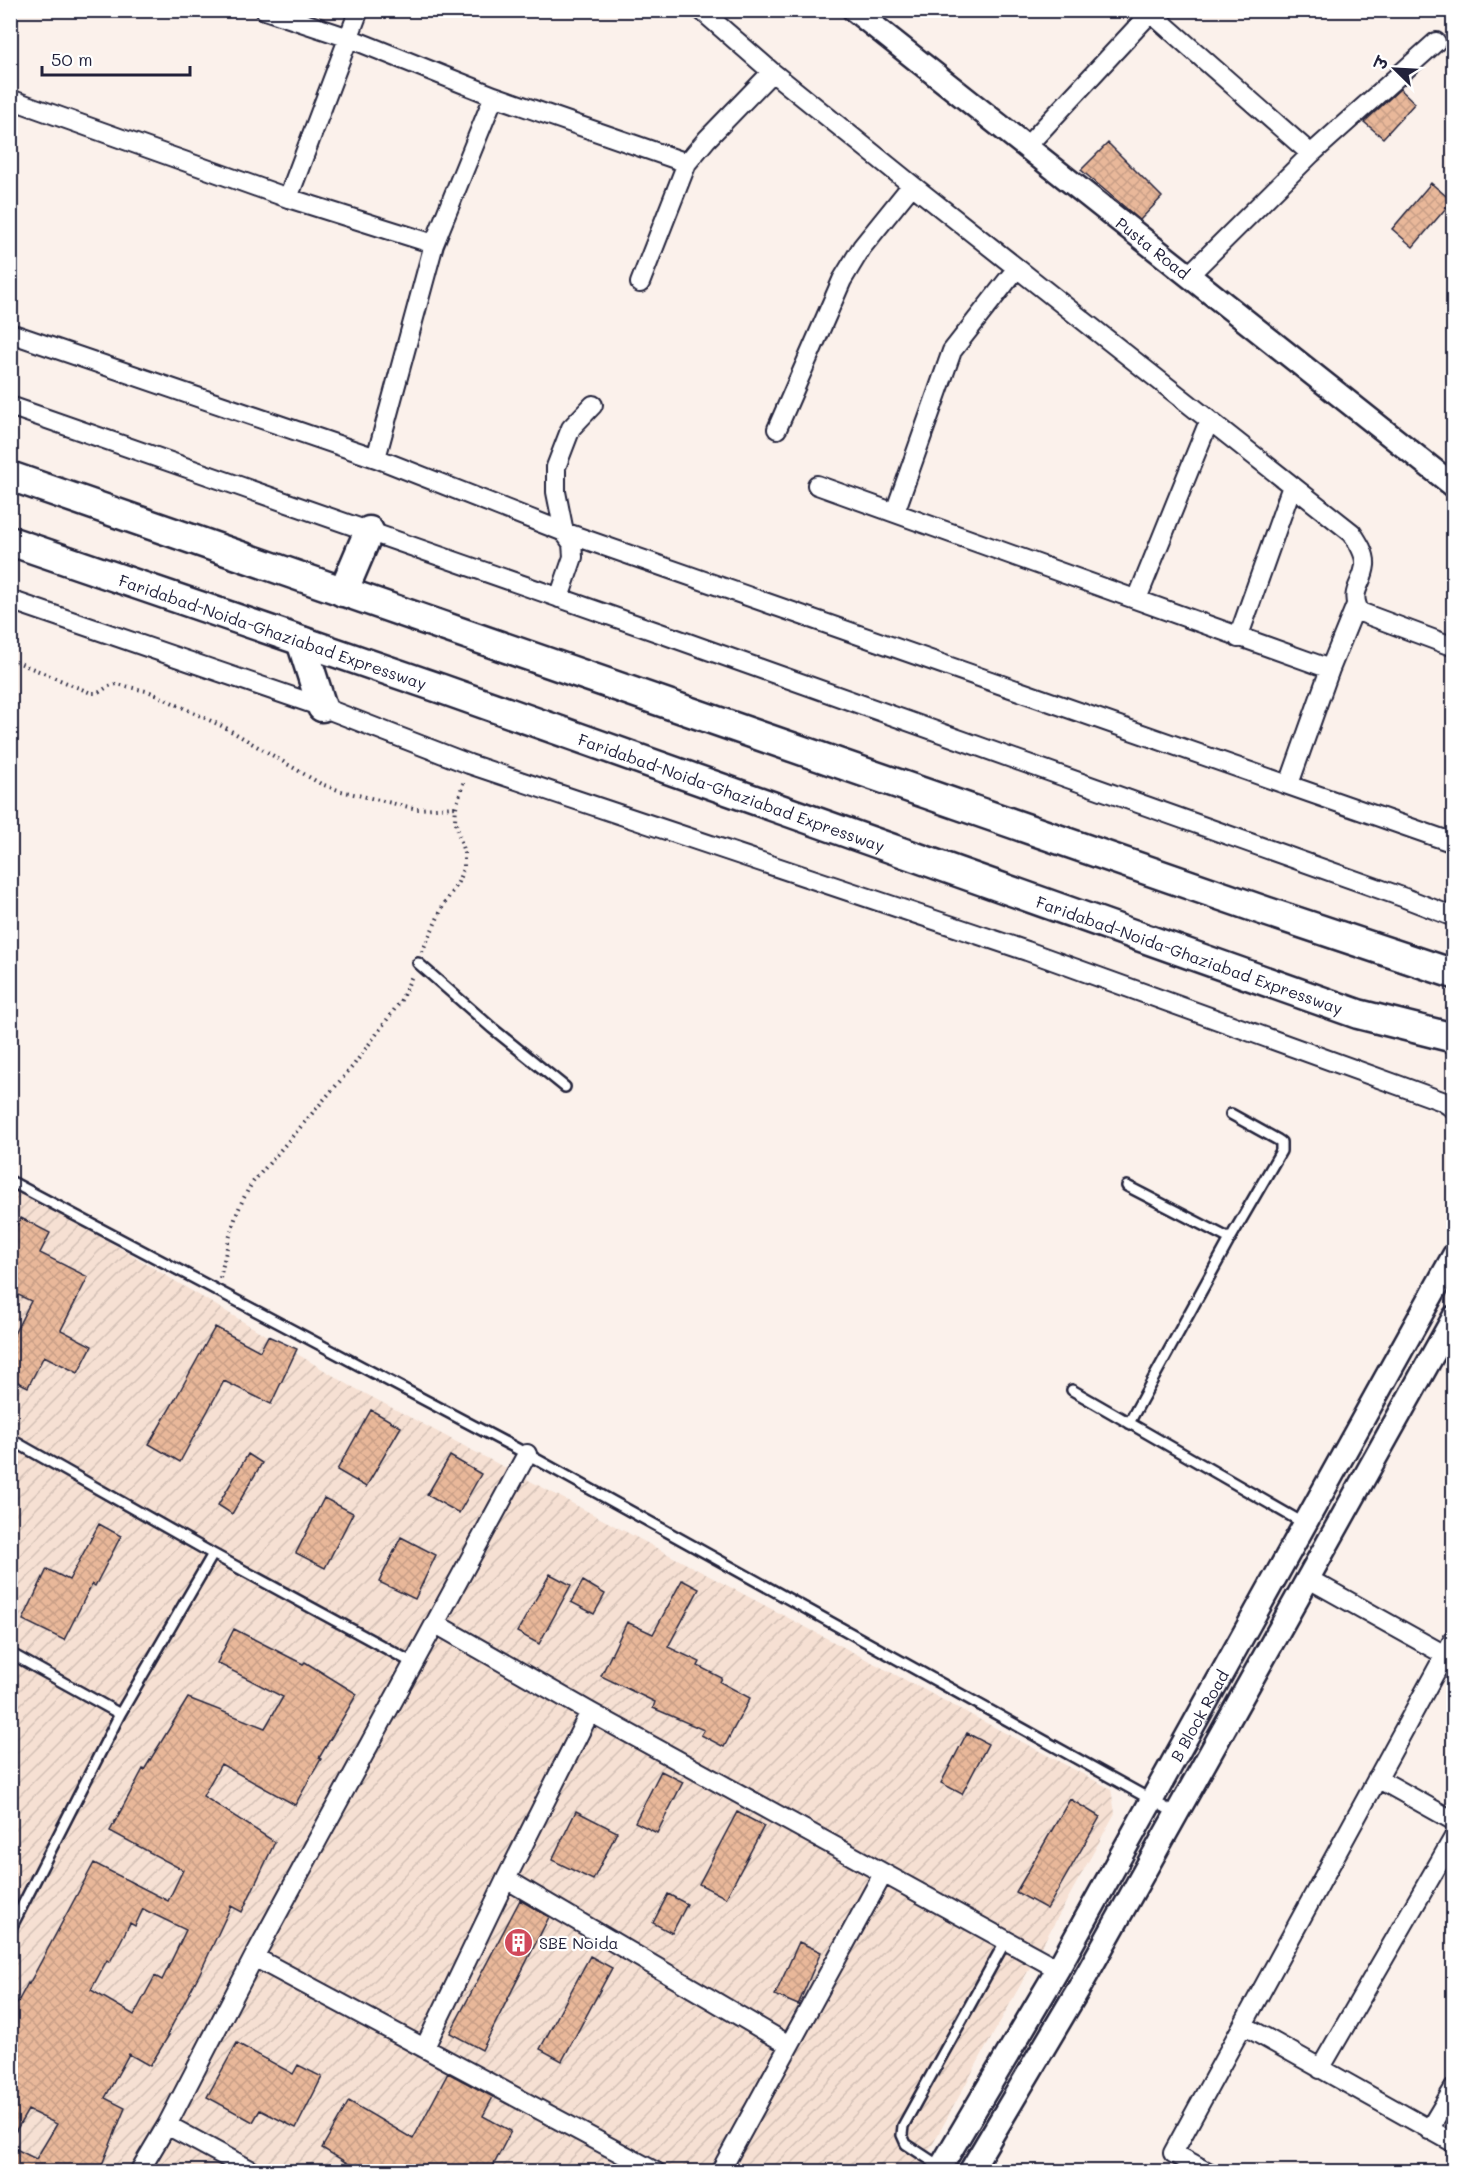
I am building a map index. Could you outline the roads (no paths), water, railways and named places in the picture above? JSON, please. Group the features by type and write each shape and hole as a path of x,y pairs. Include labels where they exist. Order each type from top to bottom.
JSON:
{"main road":[{"path":"10,477 1243,904 1454,974"},
{"path":"344,592 369,531"},
{"name":"Faridabad-Noida-Ghaziabad Expressway","path":"10,541 442,689 1358,1014 1454,1038"},
{"path":"302,641 321,707"}],"street":[{"path":"265,10 349,38 494,96 687,163"},
{"path":"288,198 359,10"},
{"path":"701,10 772,72 912,185 1352,533 1361,546 1365,565 1355,595 1356,605 1360,612 1454,647"},
{"name":"Pusta Road","path":"854,10 1453,484"},
{"path":"1026,147 1152,12 1311,154"},
{"path":"1188,276 1311,154 1436,42"},
{"path":"640,283 687,163 772,72"},
{"path":"376,458 434,244 494,96"},
{"path":"10,99 288,198 434,244"},
{"path":"777,429 842,280 862,246 912,185"},
{"path":"895,512 952,351 1017,268"},
{"path":"10,333 376,458 564,532 1454,843"},
{"path":"559,598 573,556 572,543 564,532 556,492 556,467 571,428 593,405"},
{"path":"10,406 559,598 1454,917"},
{"path":"1137,599 1209,421"},
{"path":"817,485 1137,599 1238,638 1330,669"},
{"path":"1238,638 1292,486"},
{"path":"10,600 321,707 469,764 1027,951 1442,1101 1454,1109"},
{"path":"1289,784 1330,669 1356,605"},
{"name":"B Block Road","path":"939,2169 1058,1969 1454,1255"},
{"name":"B Block Road","path":"970,2172 1082,1983 1454,1317"},
{"path":"139,2172 167,2124 254,1957 527,1454"},
{"path":"1307,1578 1449,1657"},
{"path":"436,1624 590,1712 1058,1969"},
{"path":"1208,2172 1173,2152 1377,1778 1449,1657 1454,1638"},
{"path":"425,2047 590,1712"},
{"path":"1377,1778 1454,1821"},
{"path":"1320,2069 1454,1837"},
{"path":"720,2172 883,1874"},
{"path":"506,1879 789,2045"},
{"path":"254,1957 656,2172"},
{"path":"1243,2025 1454,2144"},
{"path":"1429,2130 1454,2088"},
{"path":"167,2124 254,2172"}],"lane":[{"path":"418,963 492,1028 565,1087"},
{"path":"1129,1423 1282,1146 1278,1140 1231,1114"},
{"path":"10,1181 527,1454 1175,1814"},
{"path":"1126,1186 1230,1239"},
{"path":"1072,1390 1305,1524"},
{"path":"10,1439 213,1554 415,1664"},
{"path":"10,1930 120,1714 213,1554"},
{"path":"10,1653 120,1714"},
{"path":"939,2169 906,2144 902,2136 903,2126 1006,1940"}],"place":[{"name":"SBE Noida","path":"518,1942"}]}
